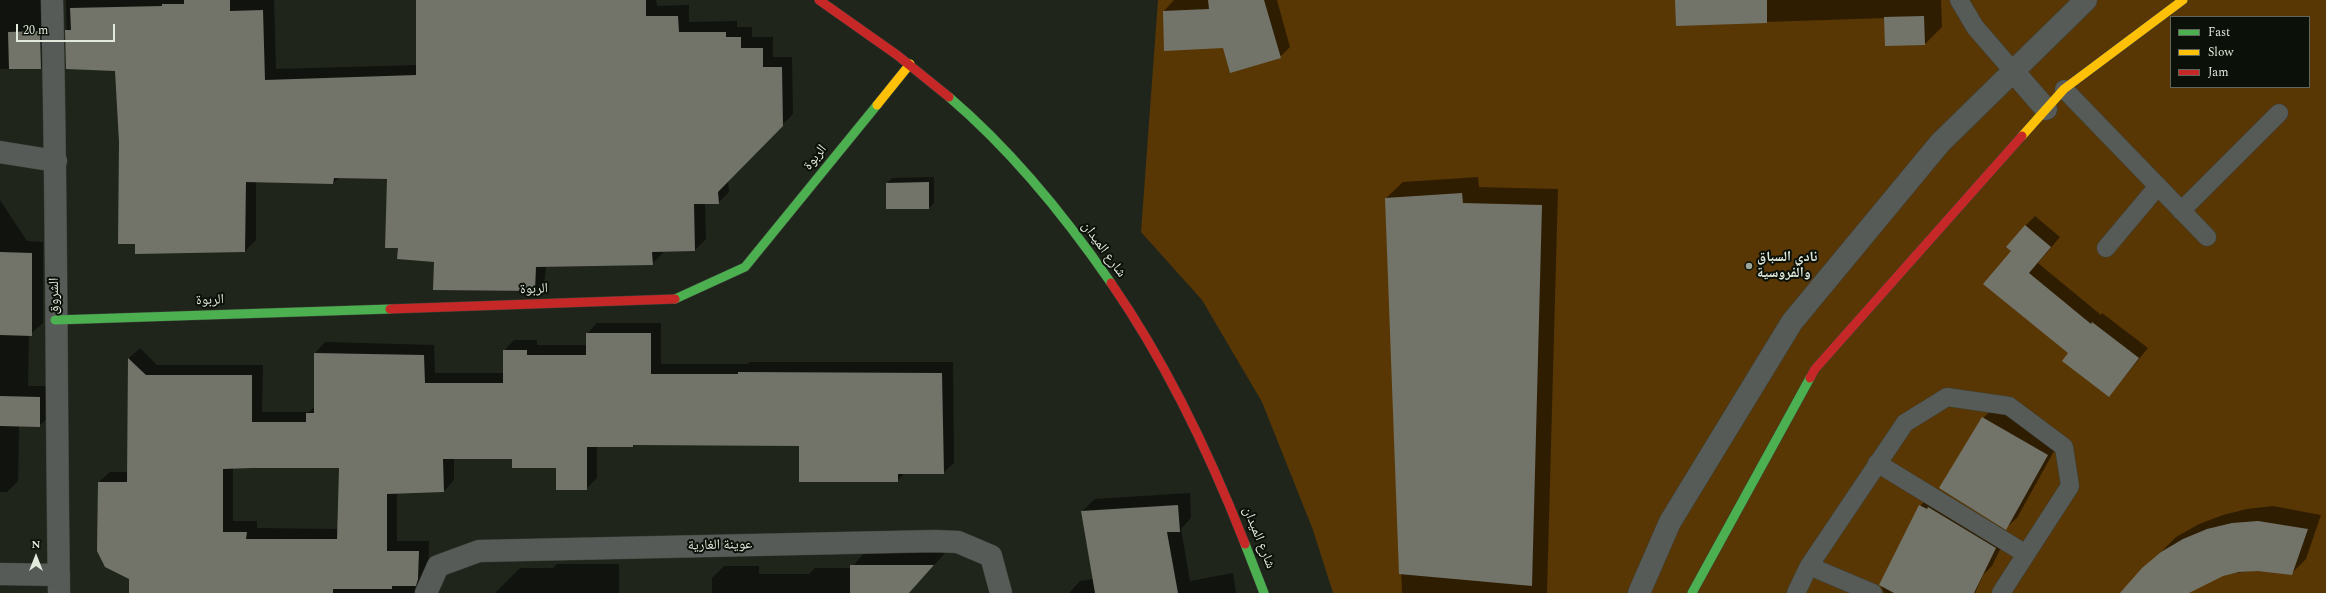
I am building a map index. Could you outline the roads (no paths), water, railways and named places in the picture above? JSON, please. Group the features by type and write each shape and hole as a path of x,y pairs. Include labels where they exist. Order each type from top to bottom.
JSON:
{"street":[{"name":"الشروق","path":"52,0 56,161 55,320 59,584"},
{"name":"شارع الميدان","path":"819,0 910,64 969,115 1006,154 1096,261 1166,372 1199,434 1264,593"},
{"path":"1639,593 1670,522 1792,322 1940,143 2086,0"},
{"path":"1692,593 1815,369 2064,89 2182,0"},
{"name":"الربوة","path":"55,320 679,299 745,267 910,64"},
{"path":"2013,71 2046,109"},
{"path":"0,152 56,161"},
{"name":"عوينة الغارية","path":"426,593 438,566 479,551 935,541 958,542 992,556 1001,593"},
{"path":"0,574 59,584"}],"lane":[{"path":"1958,0 1974,27 2013,71"},
{"path":"2064,89 2207,237"},
{"path":"2182,211 2279,114"},
{"path":"2106,248 2158,186"},
{"path":"1796,593 1809,566 1877,463 1905,424 1947,397 2009,406 2064,447 2070,486 2001,593"},
{"path":"1877,463 2026,554"},
{"path":"1809,566 1873,593"}],"place":[{"name":"نادي السباق والفروسية","path":"1749,266"}]}
